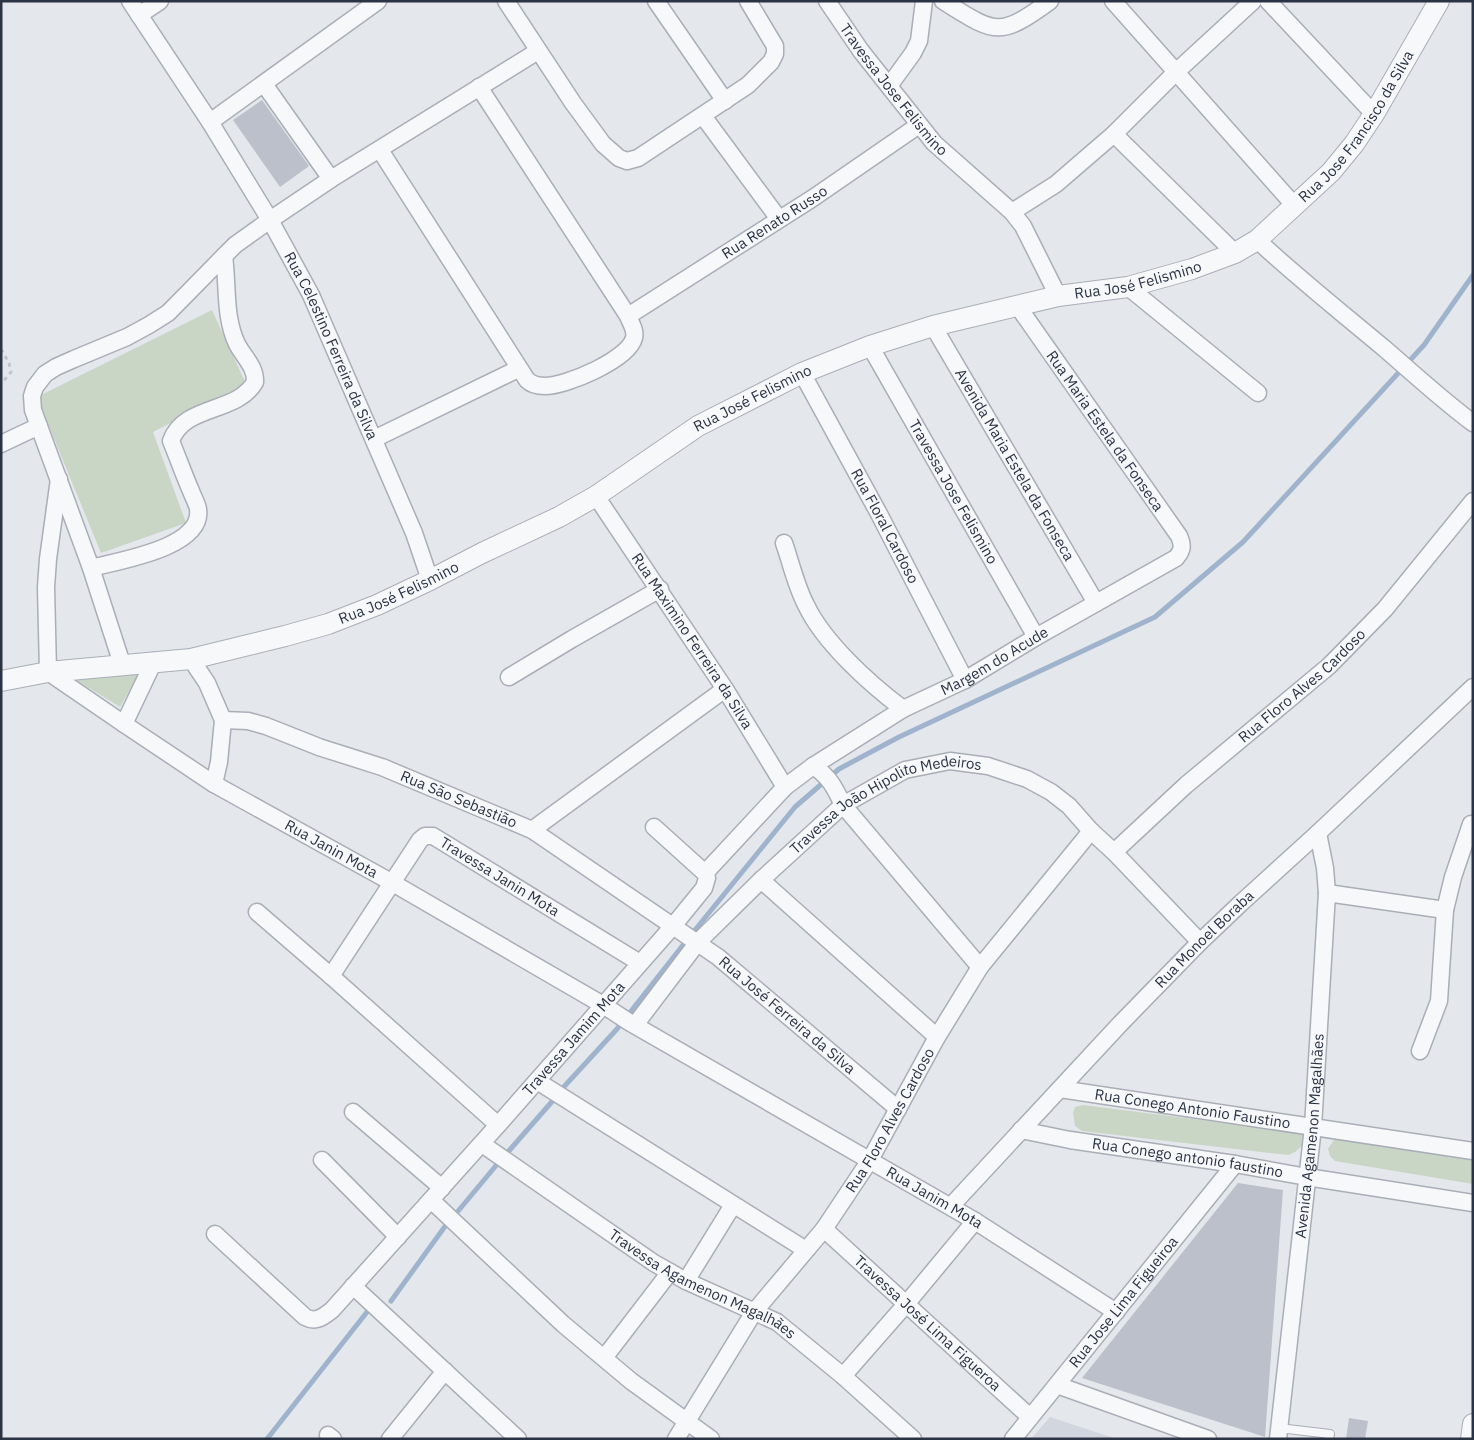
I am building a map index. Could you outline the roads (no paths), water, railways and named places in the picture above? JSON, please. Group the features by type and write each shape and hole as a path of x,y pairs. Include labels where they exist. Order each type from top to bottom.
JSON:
{"street":[{"name":"Rua Celestino Ferreira da Silva","path":"130,1 210,122 270,220 311,295 414,533 430,580"},
{"path":"139,15 160,1"},
{"path":"210,122 378,1"},
{"path":"506,1 594,133 611,153 627,161 638,158 725,101 760,75 771,62 775,54 775,46 748,1"},
{"name":"Travessa Jose Felismino","path":"827,1 861,51 934,143 1012,212 1027,232 1058,296"},
{"path":"888,86 913,53 919,41 924,1"},
{"path":"943,1 984,25 996,29 1008,27 1050,1"},
{"path":"1113,1 1294,205"},
{"path":"1012,212 1056,184 1114,134 1176,72 1253,1"},
{"path":"1268,1 1374,114"},
{"name":"Rua Jose Francisco da Silva","path":"1256,240 1331,172 1354,144 1374,114 1436,3"},
{"path":"664,4 725,101"},
{"path":"122,664 91,568 33,410 32,396 35,387 45,374 62,364 127,337 162,317 235,246 270,220 331,179 538,51"},
{"path":"264,84 331,179"},
{"path":"380,150 518,369 530,383 544,386 584,375 616,359 627,351 631,345 634,332 628,316 479,87"},
{"path":"703,116 779,219"},
{"name":"Rua Renato Russo","path":"628,316 846,176 919,125"},
{"path":"1114,134 1235,253"},
{"path":"1256,240 1450,406 1473,423"},
{"name":"Rua José Felismino","path":"1,681 48,672 191,659 328,624 430,580 559,517 596,496 698,426 802,373 870,346 933,326 1058,296 1128,288 1192,269 1235,253 1256,240"},
{"path":"91,568 160,550 176,543 188,534 194,525 198,510 171,441 174,434 178,427 189,419 245,394 255,382 254,372 238,346 230,326 224,256"},
{"path":"1128,288 1258,393"},
{"name":"Rua Maria Estela da Fonseca","path":"1017,305 1179,536 1182,543 1182,551 1176,558"},
{"name":"Avenida Maria Estela da Fonseca","path":"933,326 1096,602"},
{"name":"Travessa Jose Felismino","path":"870,346 1036,637"},
{"path":"374,439 518,369"},
{"name":"Rua Floral Cardoso","path":"802,373 878,512 965,680"},
{"path":"1,444 39,426"},
{"path":"48,672 46,587 59,479"},
{"name":"Rua Maximino Ferreira da Silva","path":"596,496 660,589 725,689 785,787"},
{"name":"Rua Floro Alves Cardoso","path":"1114,852 1186,785 1329,666 1385,609 1473,501"},
{"path":"784,543 806,605 822,633 874,687 903,709"},
{"name":"Margem do Acude","path":"785,787 823,774 903,709 965,680 1096,602 1176,558"},
{"path":"509,677 660,589"},
{"path":"191,659 206,683 223,720 219,762 214,784"},
{"path":"124,724 154,661"},
{"name":"Rua Janin Mota","path":"48,672 214,784 391,882 628,1021"},
{"name":"Rua Monoel Boraba","path":"950,1206 1121,1023 1200,942 1241,902 1318,834 1473,687"},
{"path":"532,830 725,689"},
{"name":"Rua São Sebastião","path":"223,720 248,721 266,726 319,747 382,768 532,830 673,926"},
{"name":"Travessa João Hipolito Medeiros","path":"628,1021 698,942 761,880 843,805 905,770 950,761 988,766 1027,779 1051,792 1069,806 1091,831"},
{"path":"823,774 843,805 980,968"},
{"path":"654,827 704,880 785,787"},
{"path":"1420,1052 1439,1001 1445,910 1453,877 1471,824"},
{"path":"1091,831 1114,852 1200,942"},
{"name":"Rua Floro Alves Cardoso","path":"676,1439 754,1312 824,1229 870,1160 937,1037 980,968 1091,831"},
{"name":"Avenida Agamenon Magalhães","path":"1278,1434 1313,1127 1327,893 1325,868 1318,834"},
{"name":"Travessa Janin Mota","path":"331,976 391,882 420,840 425,836 433,836 640,963"},
{"name":"Travessa Jamim Mota","path":"215,1234 305,1318 312,1321 322,1318 332,1310 482,1144 673,926 704,880"},
{"path":"761,880 937,1037"},
{"path":"1327,893 1445,910"},
{"path":"257,912 498,1126"},
{"name":"Rua José Ferreira da Silva","path":"673,926 718,957 898,1109"},
{"name":"Rua Janim Mota","path":"628,1021 975,1220 1116,1312"},
{"path":"537,1081 806,1250"},
{"name":"Rua Conego Antonio Faustino","path":"1060,1089 1473,1151"},
{"path":"353,1112 442,1188"},
{"name":"Rua Conego antonio faustino","path":"1021,1130 1070,1140 1235,1164 1473,1203"},
{"name":"Travessa Agamenon Magalhães","path":"482,1144 654,1263 686,1281 777,1322 843,1376 913,1439"},
{"path":"322,1160 398,1237"},
{"name":"Rua Jose Lima Figueiroa","path":"1013,1439 1235,1164"},
{"path":"431,1200 563,1324 631,1381 711,1439"},
{"path":"686,1281 734,1205"},
{"path":"843,1376 907,1303 975,1220"},
{"name":"Travessa José Lima Figueroa","path":"824,1229 1030,1417"},
{"path":"604,1358 670,1272"},
{"path":"353,1286 518,1439"},
{"path":"390,1439 445,1371"},
{"path":"1057,1385 1208,1439"},
{"path":"1471,1439 1473,1424"}],"lane":[{"path":"1278,1434 1330,1434 1329,1439"}],"waterway":[{"path":"691,935 795,807 839,769 899,737 1155,617 1243,542 1424,345 1473,275"},
{"path":"560,1091 617,1029 687,940"},
{"path":"507,1153 556,1097"},
{"path":"454,1216 499,1162"},
{"path":"391,1301 446,1225"},
{"path":"267,1439 367,1312"}]}
